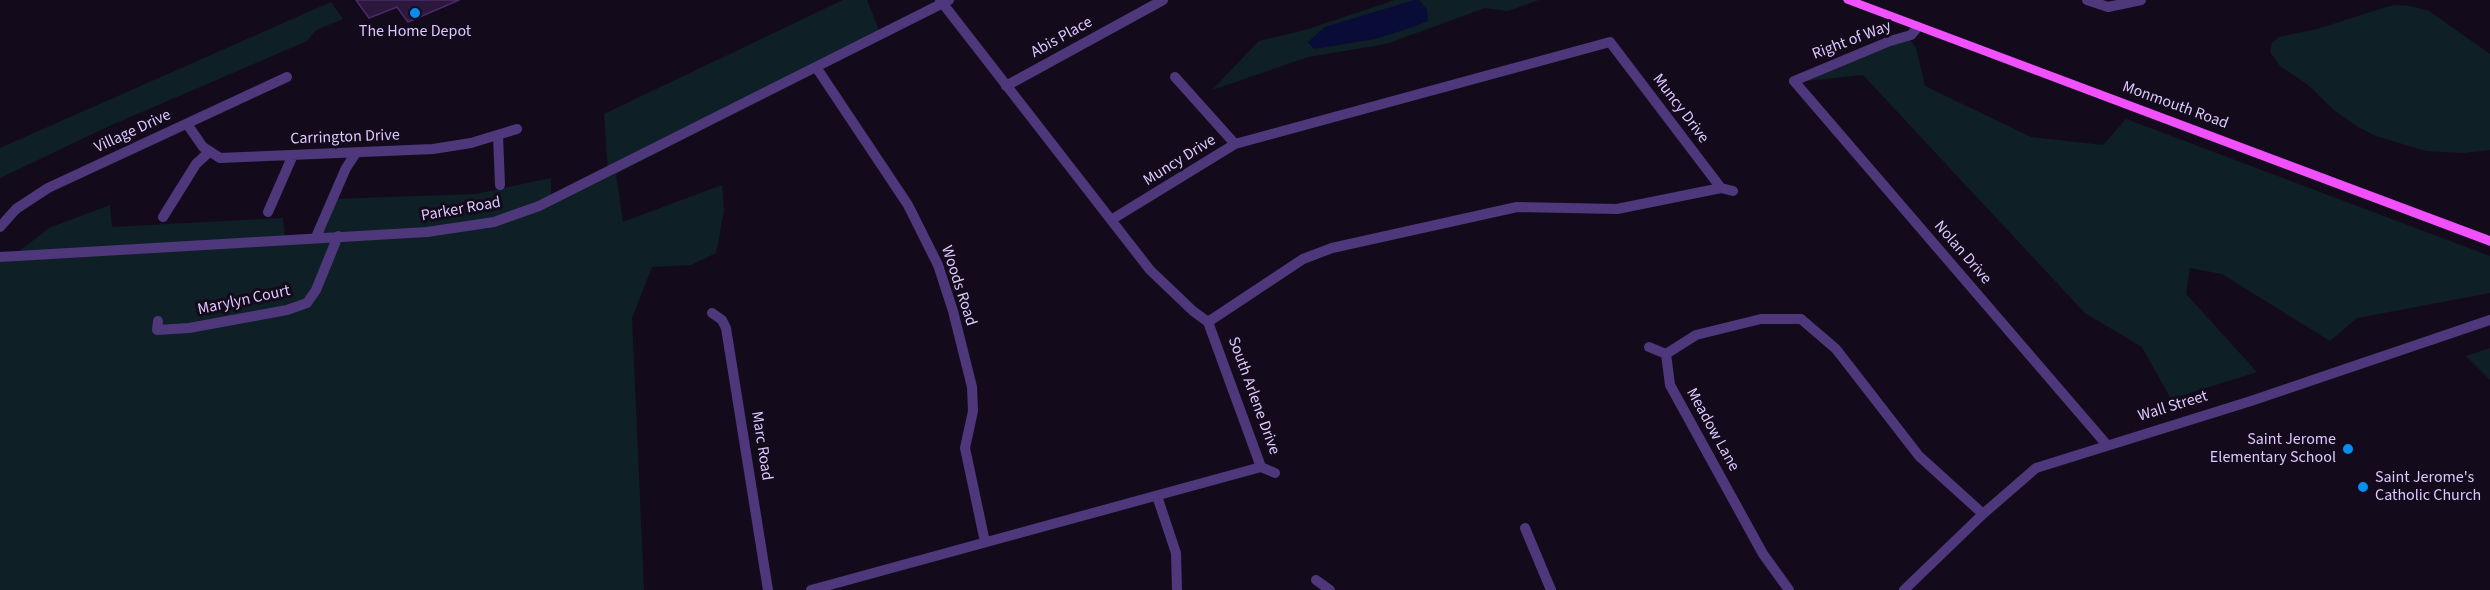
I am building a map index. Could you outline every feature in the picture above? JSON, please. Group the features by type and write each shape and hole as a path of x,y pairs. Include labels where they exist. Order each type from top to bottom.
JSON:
{"main road":[{"name":"Monmouth Road","path":"1849,0 2490,241"}],"street":[{"name":"Abis Place","path":"1006,86 1163,0"},
{"path":"2087,0 2101,6 2113,7 2140,0"},
{"name":"South Arlene Drive","path":"811,590 1261,467 1208,322 1193,311 1150,270 1006,86 944,1"},
{"name":"Parker Road","path":"0,257 453,230 508,218 539,206 944,1"},
{"name":"Right of Way","path":"1794,81 1890,41 1911,35 1918,27"},
{"name":"Muncy Drive","path":"1112,220 1235,144 1612,38 1721,188"},
{"name":"Woods Road","path":"816,67 908,205 938,265 953,311 972,387 973,411 966,439 966,459 985,542"},
{"name":"Village Drive","path":"0,226 16,209 48,188 287,77"},
{"path":"1175,77 1235,144"},
{"name":"Nolan Drive","path":"1794,81 2107,445"},
{"path":"163,218 196,164 209,152 187,124"},
{"name":"Carrington Drive","path":"209,152 220,158 433,149 471,143 517,129"},
{"path":"498,135 500,185"},
{"path":"316,237 346,168 357,153"},
{"path":"268,212 293,155"},
{"path":"1208,322 1303,259 1332,248 1517,207 1617,209 1721,188 1733,191"},
{"name":"Marylyn Court","path":"159,321 157,330 189,328 287,310 307,303 316,290 338,236"},
{"name":"Marc Road","path":"712,313 722,320 726,328 768,590"},
{"path":"1649,347 1666,354 1688,339 1705,332 1761,319 1803,314 1836,349 1919,456 1983,514"},
{"name":"Wall Street","path":"1904,590 1983,514 2036,468 2251,401 2490,320"},
{"name":"Meadow Lane","path":"1666,354 1672,391 1763,554 1789,590"},
{"path":"1261,467 1275,473"},
{"path":"1157,496 1176,552 1177,590"},
{"path":"1524,528 1551,590"},
{"path":"1316,580 1330,590"}],"shaded area":[{"path":"843,0 867,0 882,38 616,174 623,222 722,185 724,211 716,253 691,265 652,267 632,318 644,590 0,590 0,258 12,257 49,228 110,205 112,227 283,218 285,239 314,238 332,199 476,194 551,178 551,200 608,172 604,114"},
{"path":"1395,0 1539,0 1508,11 1485,8 1386,44 1308,57 1212,90 1259,41 1305,30"},
{"path":"1419,0 1427,9 1428,21 1375,39 1314,49 1308,42 1325,27"},
{"path":"331,2 343,19 316,30 307,41 107,127 0,178 0,148"},
{"path":"2393,5 2411,6 2429,11 2490,54 2490,150 2464,153 2426,151 2376,136 2358,127 2334,110 2307,84 2280,66 2270,52 2272,43 2279,37 2317,29"},
{"path":"1908,37 1916,48 1925,86 2031,137 2103,145 2126,119 2490,256 2490,293 2357,318 2330,341 2222,274 2190,268 2186,294 2257,372 2171,399 2142,347 2085,313 1863,75 1795,82"},
{"path":"2490,348 2490,380 2466,356"}],"building":[{"name":"The Home Depot","path":"356,0 459,0 408,22 397,7 369,18"}],"place":[{"name":"The Home Depot","path":"415,13"},
{"name":"Saint Jerome Elementary School","path":"2348,449"},
{"name":"Saint Jerome's Catholic Church","path":"2363,487"}]}
